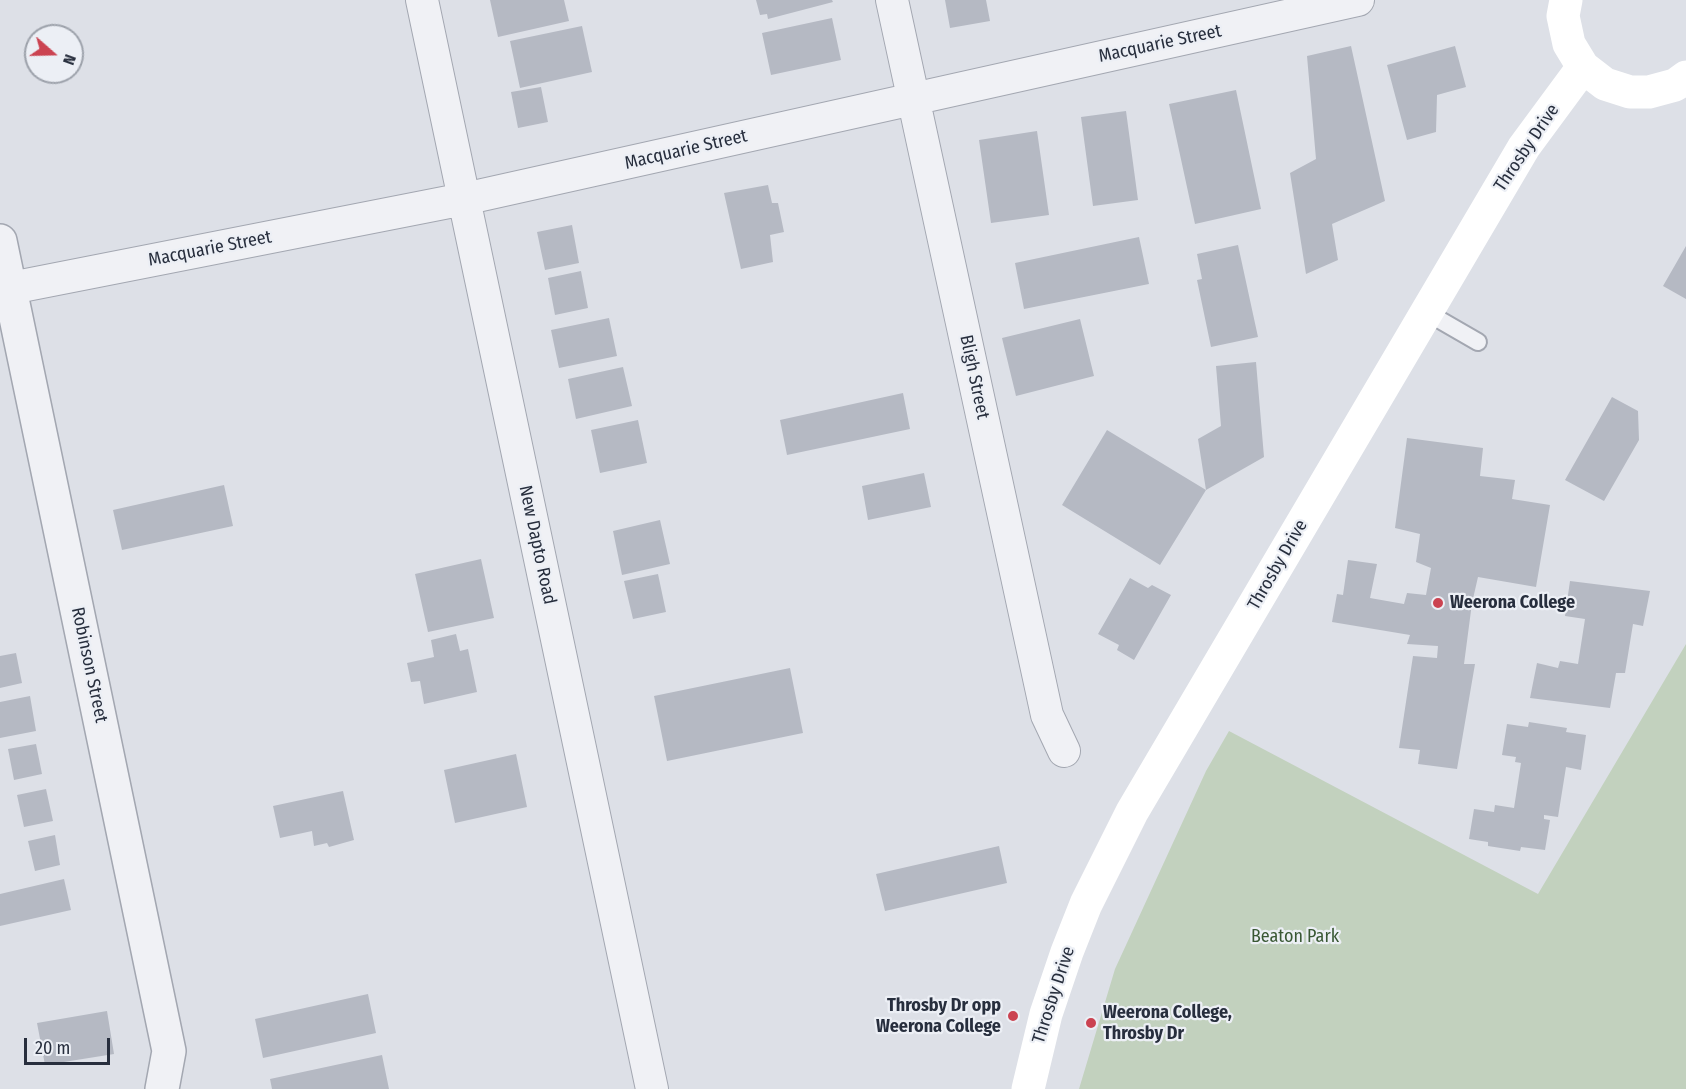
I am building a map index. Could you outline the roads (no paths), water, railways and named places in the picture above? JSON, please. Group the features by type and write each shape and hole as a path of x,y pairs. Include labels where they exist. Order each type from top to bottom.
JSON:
{"main road":[{"path":"1566,0 1563,16 1569,44 1583,67 1605,84 1630,92 1649,92 1674,85 1686,77"},
{"name":"Throsby Drive","path":"1028,1089 1046,1014 1067,952 1109,856 1138,802 1524,147 1583,67"}],"street":[{"name":"New Dapto Road","path":"422,0 652,1089"},
{"name":"Bligh Street","path":"892,0 1047,715 1064,751"},
{"name":"Macquarie Street","path":"11,288 464,199 1358,0"},
{"name":"Robinson Street","path":"0,241 169,1051 162,1089"}],"lane":[{"path":"1426,312 1478,342"}],"place":[{"name":"Weerona College","path":"1438,603"},
{"name":"Throsby Dr opp Weerona College","path":"1013,1016"},
{"name":"Weerona College, Throsby Dr","path":"1091,1023"}],"park label":[{"name":"Beaton Park","path":"1295,937"}]}
